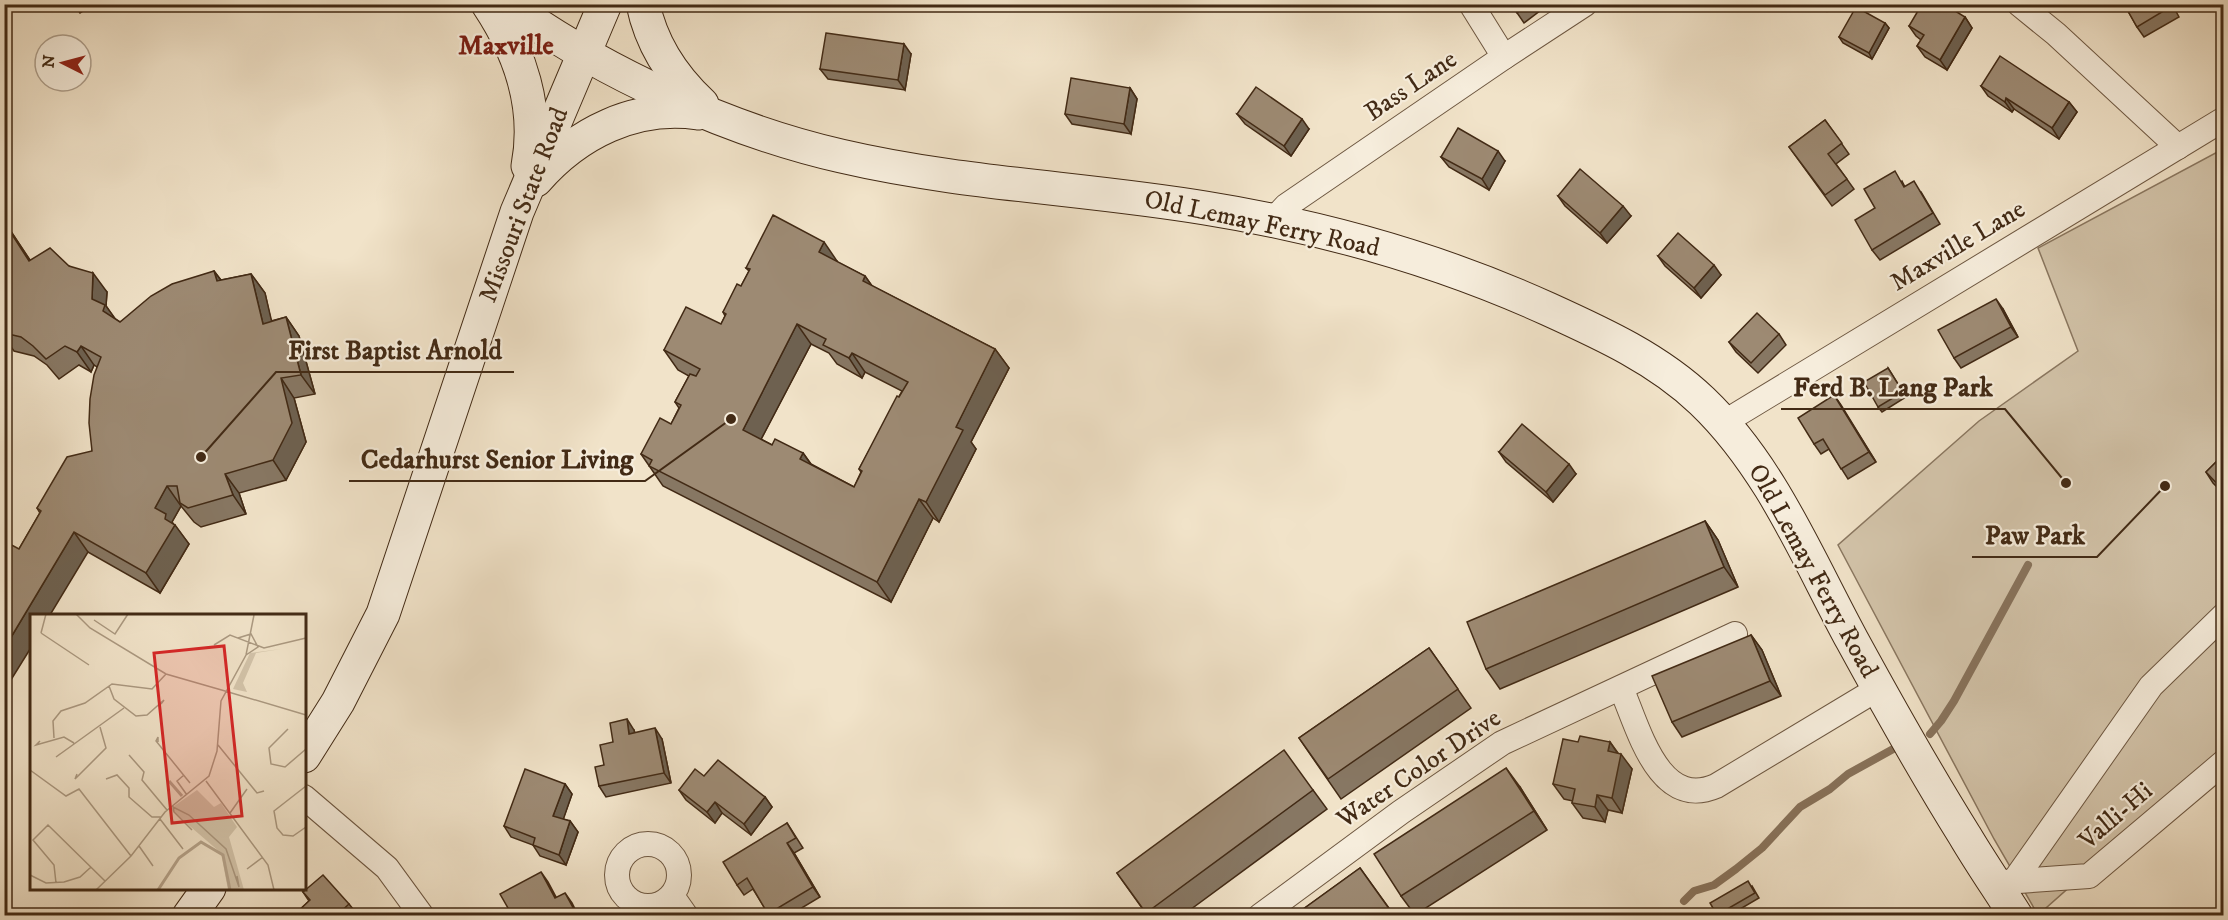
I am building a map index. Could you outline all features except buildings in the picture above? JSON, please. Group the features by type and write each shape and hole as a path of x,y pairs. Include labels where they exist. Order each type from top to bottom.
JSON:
{"main road":[{"path":"488,4 515,52 524,77 529,104 531,131 529,159 517,212"},
{"name":"Old Lemay Ferry Road","path":"507,4 584,53 649,86 769,136 840,156 938,174 1028,187 1141,198 1273,220 1349,238 1443,267 1532,302 1610,338 1649,361 1688,389 1722,423 1764,477 1879,688 1965,838 2005,882 2016,915"},
{"name":"Missouri State Road","path":"306,753 343,693 383,615 517,212 605,4"},
{"path":"643,4 651,33 672,70 685,87 717,116"},
{"path":"517,212 531,185 551,163 574,144 599,129 628,118 658,112 687,112 717,116"},
{"path":"189,915 208,890"}],"street":[{"path":"1471,4 1503,57"},
{"name":"Bass Lane","path":"1273,220 1286,206 1503,57 1585,4"},
{"path":"2019,4 2056,34 2178,147"},
{"name":"Maxville Lane","path":"1722,423 2223,119"},
{"path":"2005,882 2151,686 2223,615"},
{"name":"Water Color Drive","path":"1260,915 1401,812 1502,743 1735,634"},
{"path":"1621,688 1657,767 1668,781 1691,791 1704,791 1879,688"},
{"name":"Valli-Hi","path":"2005,882 2089,876 2223,762"},
{"path":"306,799 387,868 422,915"},
{"path":"672,896 686,915"}],"shaded area":[{"path":"2223,149 2223,751 2038,915 1994,839 1838,545 1979,421 2078,351 2038,248"}],"waterway":[{"path":"1930,734 1954,701 2028,565"},
{"path":"1684,901 1694,891 1714,885 1762,848 1800,807 1830,789 1848,774 1895,748"}],"place":[{"name":"Cedarhurst Senior Living","path":"731,419"},
{"name":"First Baptist Arnold","path":"201,457"},
{"name":"Ferd B. Lang Park","path":"2066,483"},
{"name":"Paw Park","path":"2165,486"}],"district":[{"name":"Maxville","path":"506,46"}]}
